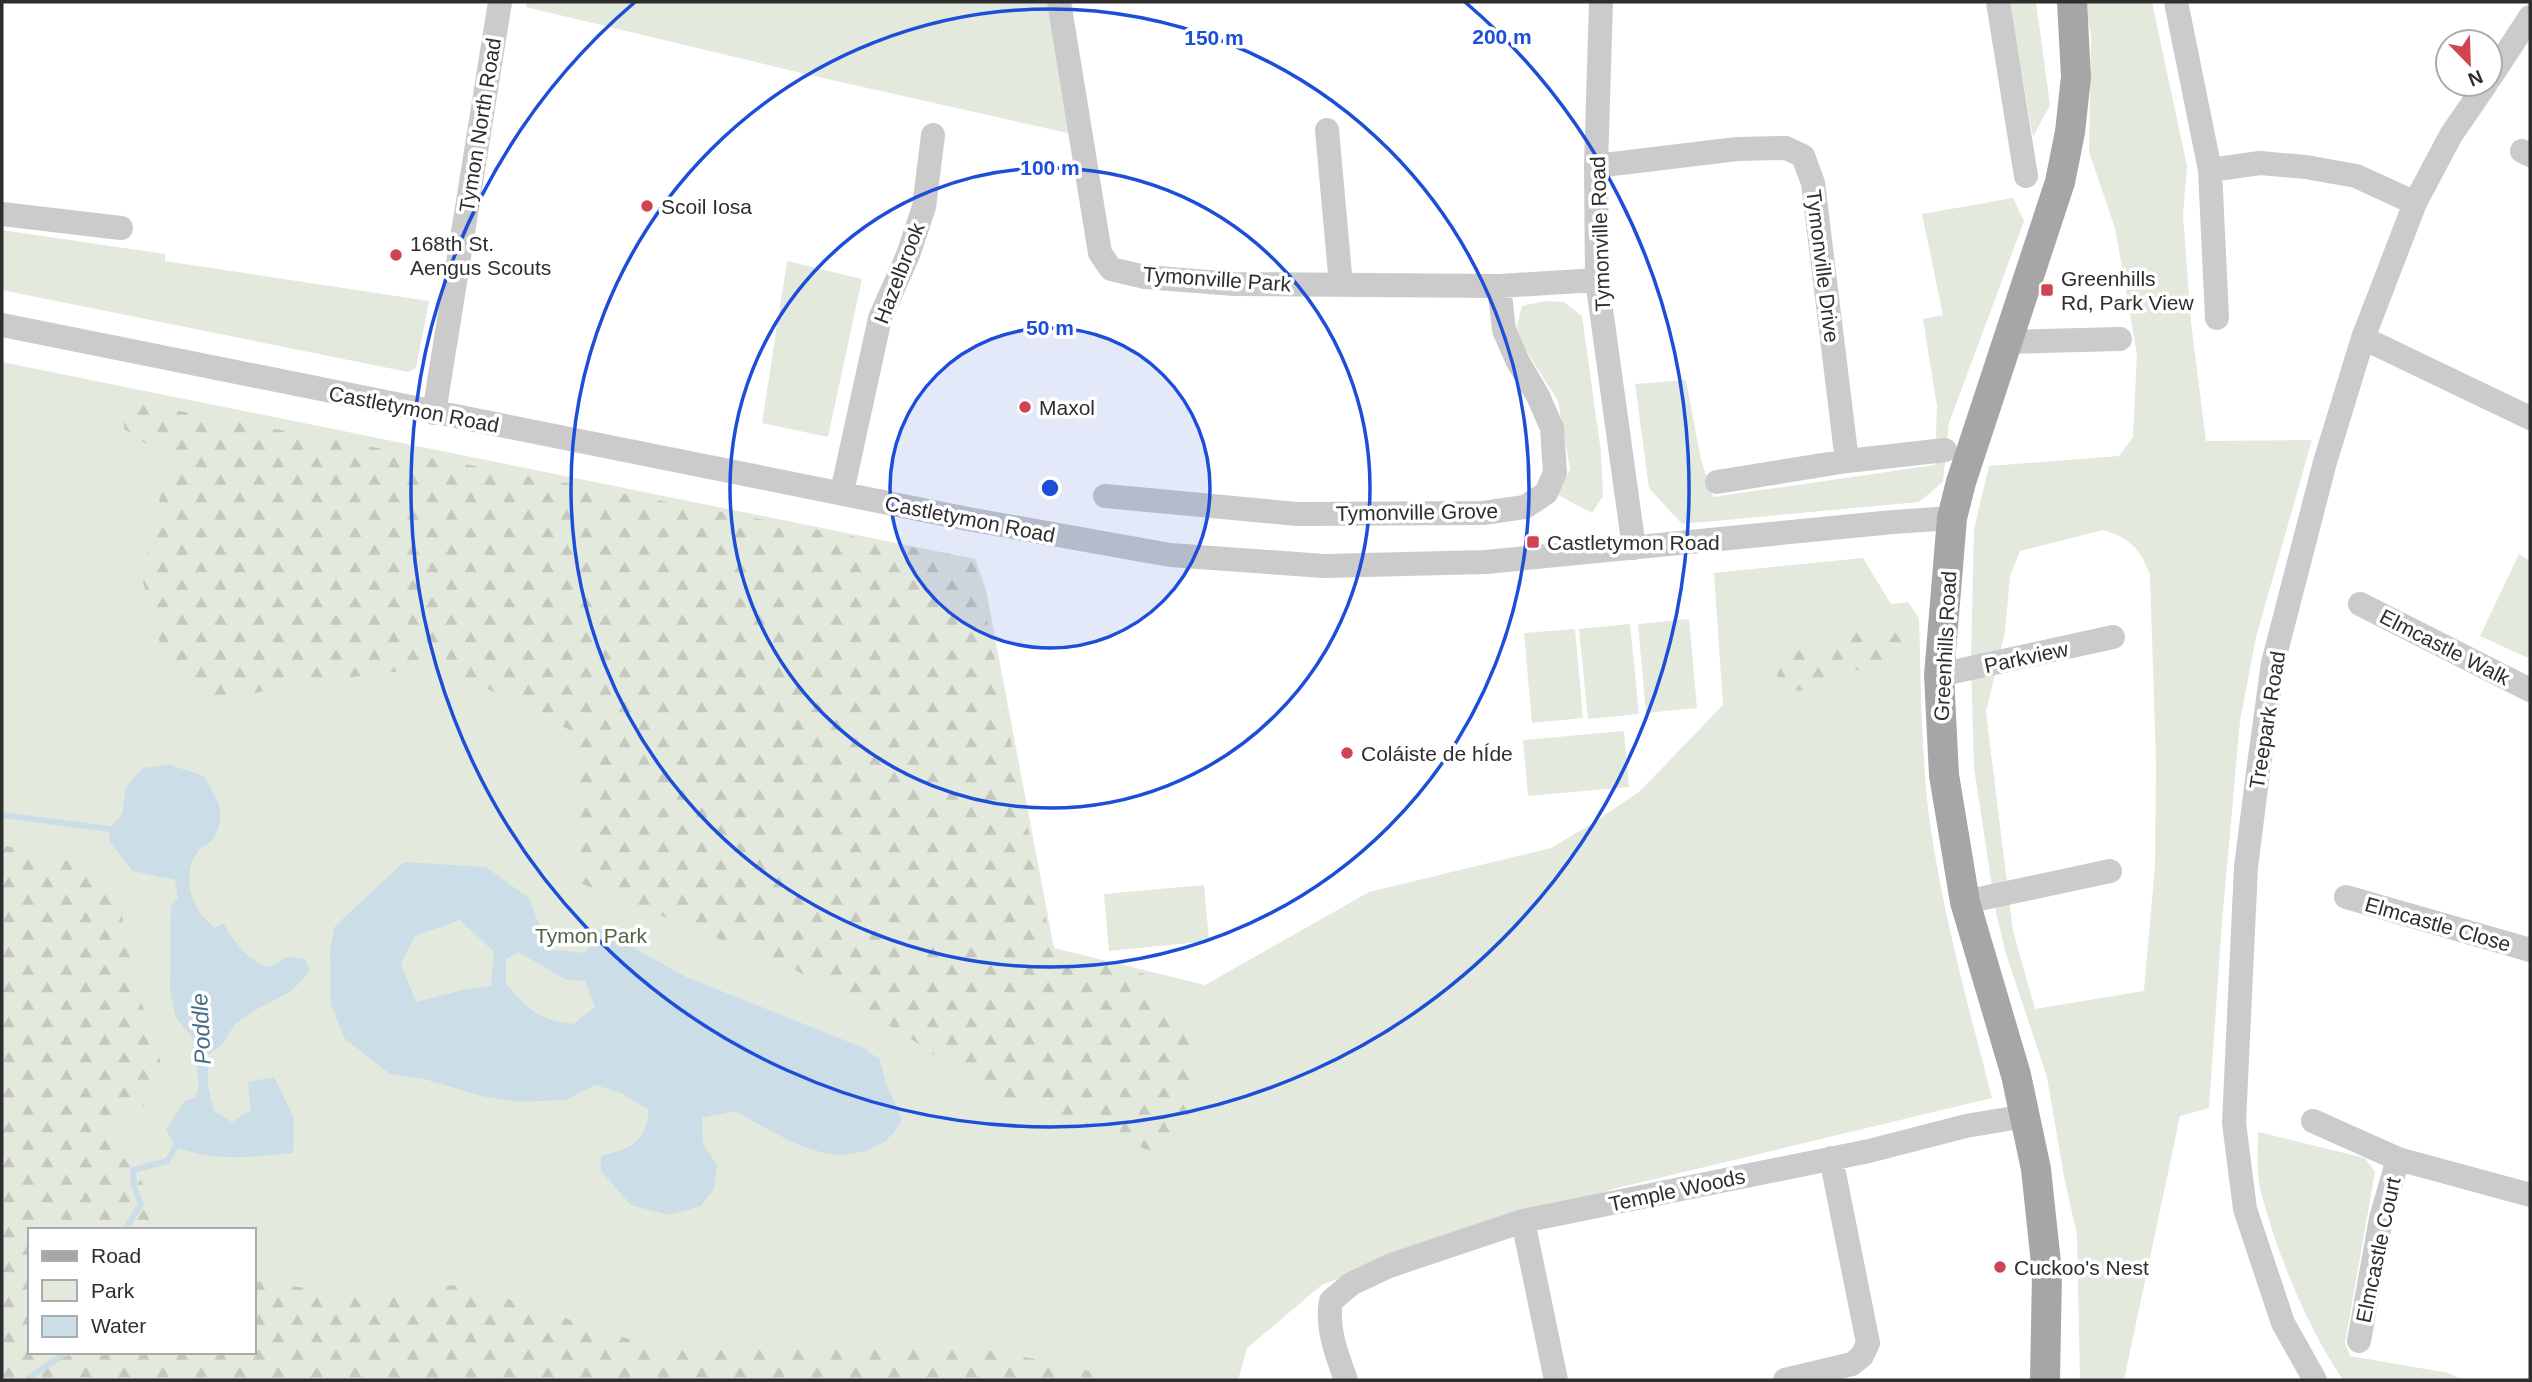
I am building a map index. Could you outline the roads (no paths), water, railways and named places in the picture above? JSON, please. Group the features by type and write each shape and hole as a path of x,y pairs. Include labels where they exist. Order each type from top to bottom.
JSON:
{"main road":[{"name":"Greenhills Road","path":"2045,1380 2038,1304 2047,1273 2036,1169 2016,1075 1965,902 1944,775 1939,675 1952,518 2060,182 2070,132 2076,78 2072,2"}],"street":[{"name":"Tymon North Road","path":"434,413 500,2"},
{"name":"Tymonville Park","path":"1059,2 1100,253 1111,269 1145,277 1221,283 1499,286 1597,280"},
{"name":"Tymonville Road","path":"1601,2 1595,166 1597,280 1634,548"},
{"path":"1998,2 2026,176"},
{"path":"2176,2 2210,170 2217,318"},
{"path":"2504,57 2530,17"},
{"name":"Treepark Road","path":"2315,1380 2283,1323 2245,1209 2234,1123 2246,867 2273,663 2326,462 2363,338 2414,203 2451,135 2476,98"},
{"path":"1326,130 1341,285"},
{"name":"Hazelbrook","path":"842,492 880,317 908,254 924,207 933,135"},
{"name":"Tymonville Drive","path":"1595,166 1738,149 1786,148 1803,156 1813,183 1847,461"},
{"path":"2210,170 2260,163 2306,167 2356,176 2414,203"},
{"path":"2,214 121,228"},
{"name":"Tymonville Grove","path":"1105,496 1297,514 1483,513 1525,507 1546,493 1555,473 1552,428 1504,330 1499,286"},
{"name":"Castletymon Road","path":"2,326 1094,543 1170,555 1324,566 1486,562 1952,518"},
{"path":"2363,338 2530,418"},
{"path":"2007,342 2120,339"},
{"path":"1717,482 1847,461 1945,450"},
{"name":"Elmcastle Walk","path":"2360,604 2530,690"},
{"name":"Parkview","path":"1939,675 2113,637"},
{"path":"1965,902 2110,872"},
{"name":"Elmcastle Close","path":"2346,897 2530,950"},
{"name":"Temple Woods","path":"1346,1380 1335,1350 1329,1322 1331,1301 1341,1291 1389,1266 1523,1221 1831,1158 1966,1126 2025,1116"},
{"name":"Elmcastle Court","path":"2313,1121 2398,1159 2530,1195"},
{"path":"1786,1380 1852,1364 1863,1356 1868,1343 1831,1158"},
{"name":"Elmcastle Court","path":"2358,1341 2381,1218 2398,1159"},
{"path":"1523,1221 1556,1380"}],"water":[{"path":"170,765 204,776 219,807 220,819 216,835 198,851 190,871 191,892 200,912 215,928 223,923 232,937 255,961 270,967 287,957 305,959 310,970 293,990 235,1024 222,1045 208,1055 208,1086 214,1111 232,1122 251,1110 248,1082 274,1077 294,1118 293,1153 234,1157 206,1155 175,1147 166,1129 185,1101 195,1098 199,1085 193,1038 176,1018 170,990 171,905 178,898 175,880 133,871 109,841 110,828 122,814 126,787 143,768"},
{"path":"404,862 486,867 530,899 539,925 554,950 586,953 598,928 686,977 864,1048 880,1060 886,1083 902,1120 885,1141 866,1151 846,1154 808,1148 735,1111 702,1118 703,1144 717,1165 714,1189 701,1206 669,1215 631,1205 601,1171 601,1156 629,1147 635,1142 644,1130 649,1110 621,1093 595,1085 566,1100 518,1102 486,1097 424,1079 390,1074 345,1039 331,1005 330,949 335,926","holes":["460,920 494,952 491,986 416,1002 401,964 415,936","518,952 567,980 585,981 595,1007 573,1024 535,1012 506,984 506,959"]}],"waterway":[{"path":"2,815 117,830"},
{"name":"Poddle","path":"126,1228 141,1204 134,1186 133,1170 167,1161 179,1141"},
{"name":"Poddle","path":"29,1378 64,1354"}],"place":[{"name":"Scoil Iosa","path":"647,206"},
{"name":"168th St. Aengus Scouts","path":"396,255"},
{"name":"Greenhills Rd, Park View","path":"2047,290"},
{"name":"Maxol","path":"1025,407"},
{"name":"Castletymon Road","path":"1533,542"},
{"name":"Coláiste de hÍde","path":"1347,753"},
{"name":"Cuckoo's Nest","path":"2000,1267"}],"park label":[{"name":"Tymon Park","path":"591,935"}]}
